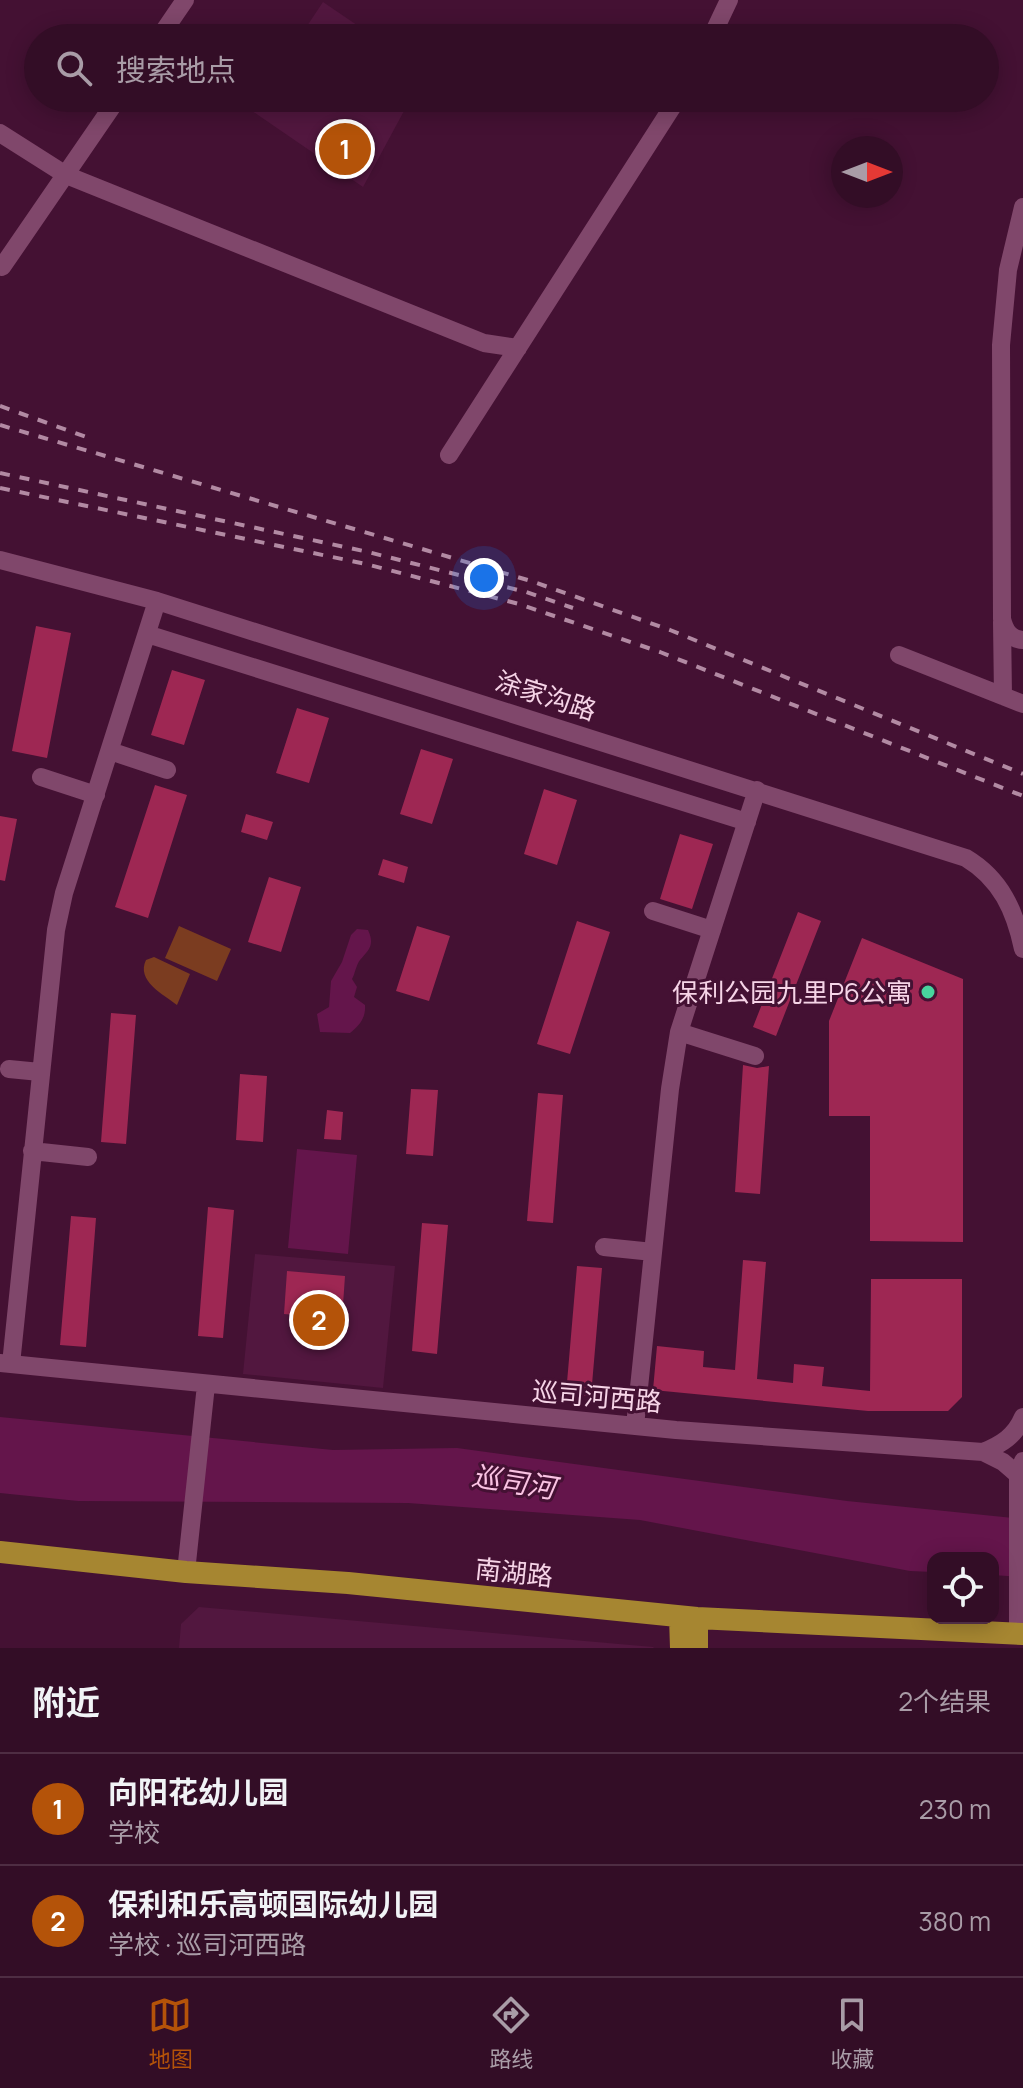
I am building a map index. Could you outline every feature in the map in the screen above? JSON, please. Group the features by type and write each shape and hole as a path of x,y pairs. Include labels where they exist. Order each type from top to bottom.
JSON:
{"main road":[{"name":"南湖路","path":"0,1552 688,1618 1020,1634"},
{"path":"681,1648 688,1618"},
{"path":"688,1618 697,1648"}],"street":[{"path":"169,24 185,0"},
{"path":"718,24 729,0"},
{"path":"2,267 109,112"},
{"path":"449,455 669,112"},
{"path":"0,133 66,175 484,343 518,348"},
{"path":"1003,696 1001,345 1008,270 1023,207"},
{"name":"涂家沟路","path":"0,560 157,601 966,858 994,879 1011,907 1023,949"},
{"path":"6,1363 56,930 64,893 157,601"},
{"path":"1002,619 1011,637 1023,640"},
{"path":"147,634 747,822"},
{"path":"899,655 1023,704"},
{"path":"110,751 167,770"},
{"path":"41,777 96,795"},
{"path":"635,1426 670,1089 679,1032 757,790"},
{"path":"653,911 712,930"},
{"path":"679,1032 755,1056"},
{"path":"9,1069 40,1072"},
{"path":"32,1151 88,1157"},
{"path":"604,1247 653,1252"},
{"name":"巡司河西路","path":"6,1363 635,1426 983,1452"},
{"path":"186,1572 206,1385"},
{"path":"983,1452 1005,1442 1023,1417"},
{"path":"983,1452 1021,1468 1020,1634"}],"shaded area":[{"path":"323,2 355,24 308,24"},
{"path":"253,112 403,112 363,187"},
{"path":"179,926 231,949 217,981 165,958"},
{"path":"154,957 190,974 177,1005 148,981 144,968 146,960"},
{"path":"255,1254 395,1266 383,1388 243,1374"},
{"path":"199,1607 654,1648 179,1648 181,1624"}],"water":[{"path":"357,929 368,930 371,940 352,979 357,987 354,997 365,1005 363,1018 350,1033 320,1032 317,1014 329,1007 331,981 342,962 351,935"},
{"path":"297,1149 357,1155 348,1254 288,1248"},
{"name":"巡司河","path":"0,1417 333,1450 457,1448 847,1501 1023,1519 1023,1577 999,1575 999,1552 927,1552 927,1572 910,1571 640,1520 408,1503 78,1501 0,1493"}],"building":[{"path":"36,626 71,633 47,758 12,751"},
{"path":"172,670 205,680 184,745 151,735"},
{"path":"297,708 329,718 309,783 276,773"},
{"path":"421,749 453,759 432,824 400,814"},
{"path":"155,785 187,795 148,918 115,907"},
{"path":"544,789 577,800 557,865 524,854"},
{"path":"246,814 273,822 267,840 241,832"},
{"path":"0,816 17,819 5,881 0,880"},
{"path":"680,834 713,844 692,909 660,899"},
{"path":"383,859 408,867 404,883 378,875"},
{"path":"269,877 301,887 281,952 248,942"},
{"path":"798,912 821,921 776,1036 753,1027"},
{"path":"577,921 610,932 570,1054 537,1044"},
{"path":"417,926 450,936 429,1001 396,991"},
{"path":"862,938 963,979 963,1242 870,1241 870,1116 829,1116 829,1021"},
{"path":"111,1013 136,1015 126,1144 101,1142"},
{"path":"743,1065 757,1068 769,1066 760,1194 735,1192"},
{"path":"240,1074 267,1076 263,1142 236,1140"},
{"path":"411,1089 438,1090 433,1156 406,1154"},
{"path":"538,1093 563,1095 553,1223 527,1221"},
{"path":"327,1110 343,1112 341,1140 324,1139"},
{"path":"208,1207 234,1210 223,1338 198,1336"},
{"path":"71,1216 96,1218 86,1347 60,1345"},
{"path":"422,1223 448,1225 437,1354 412,1351"},
{"path":"743,1260 766,1262 757,1379 793,1383 794,1364 824,1367 822,1386 870,1391 871,1279 962,1279 962,1397 948,1411 868,1411 653,1390 657,1346 704,1351 703,1367 735,1370"},
{"path":"577,1266 602,1268 591,1396 566,1394"},
{"path":"287,1271 345,1276 342,1319 284,1314"}],"railway":[{"path":"0,406 92,439"},
{"path":"0,425 531,581 670,630 1023,774"},
{"path":"0,473 368,552 526,592 573,608"},
{"path":"0,488 366,564 519,604 660,652 1023,796"}],"place":[{"name":"向阳花幼儿园","path":"345,149"},
{"name":"保利公园九里P6公寓","path":"928,992"},
{"name":"保利和乐高顿国际幼儿园","path":"319,1320"}]}
